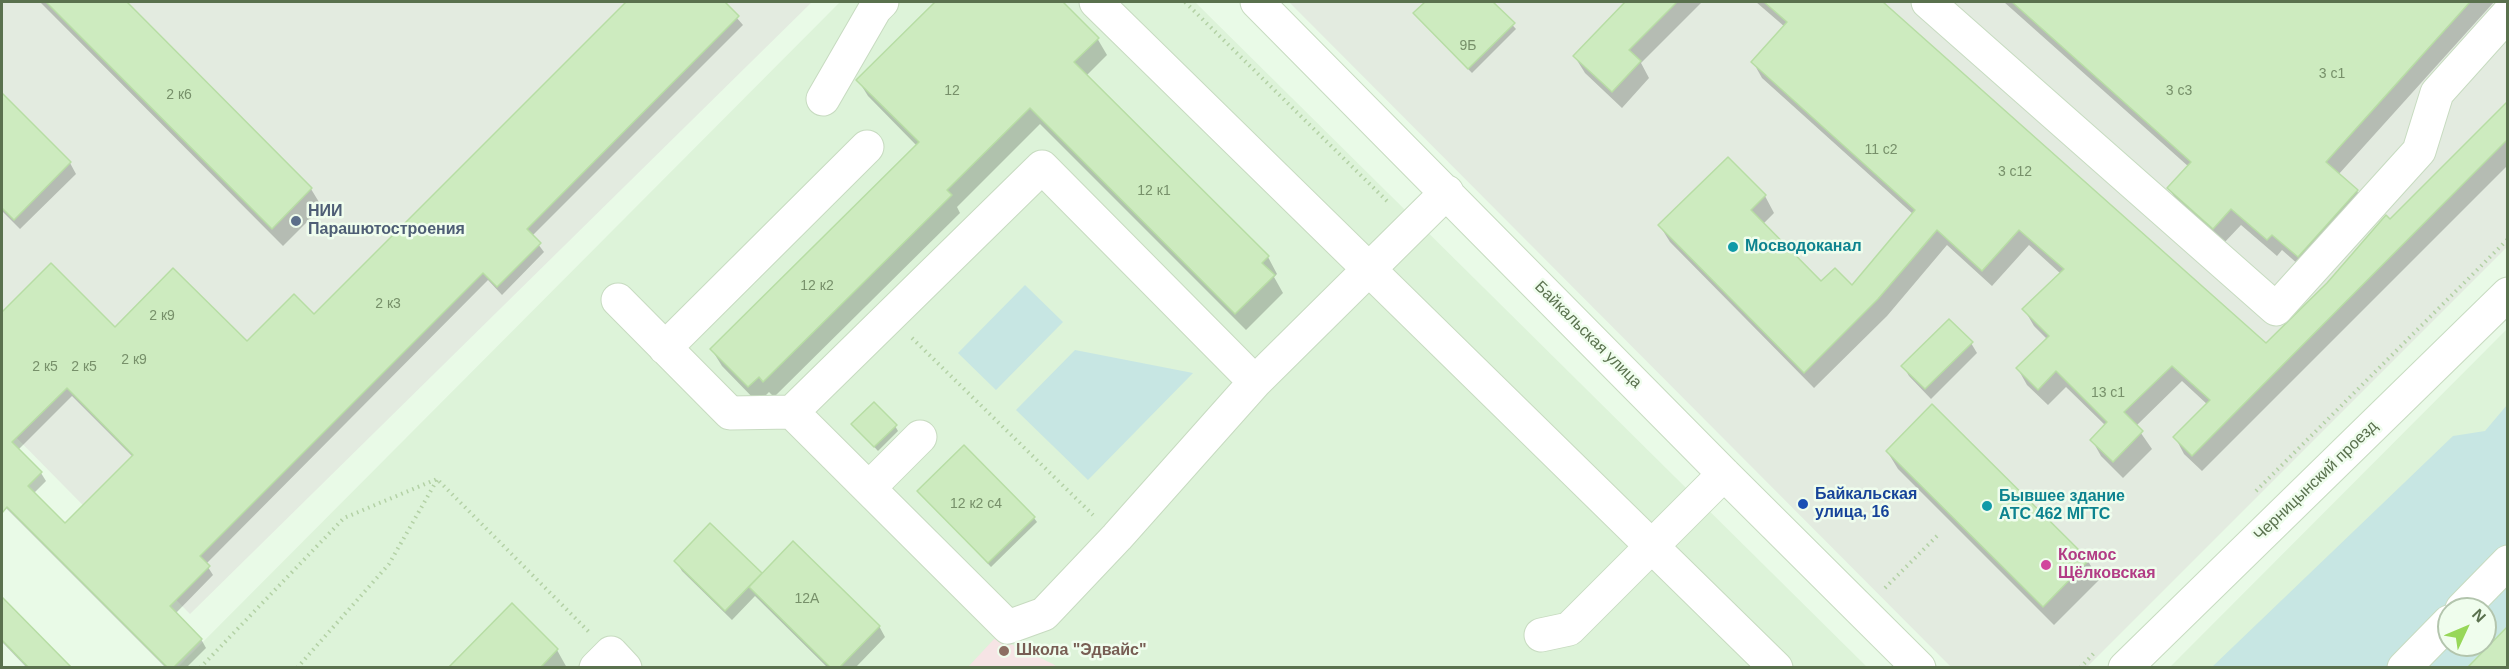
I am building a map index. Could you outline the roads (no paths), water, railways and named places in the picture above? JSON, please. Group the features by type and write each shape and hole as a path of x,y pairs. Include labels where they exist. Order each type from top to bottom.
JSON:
{"street":[{"path":"823,99 874,9 882,2"},
{"name":"Байкальская улица","path":"1257,2 1919,668"},
{"path":"1928,2 2276,309 2419,152 2438,93 2508,14"},
{"path":"1115,8 1370,269 1776,668"},
{"path":"665,348 867,147"},
{"path":"618,300 730,412 792,412 1042,167 1255,382"},
{"path":"792,412 1008,627 1044,615 1255,382 1447,192"},
{"name":"Черницынский проезд","path":"2125,668 2508,294"},
{"path":"869,488 920,437"},
{"path":"1541,635 1569,629 1724,474"},
{"path":"2474,597 2508,562"},
{"path":"2404,668 2437,634"}],"place":[{"name":"НИИ Парашютостроения","path":"296,221"},
{"name":"Мосводоканал","path":"1733,247"},
{"name":"Байкальская улица, 16","path":"1803,504"},
{"name":"Бывшее здание АТС 462 МГТС","path":"1987,506"},
{"name":"Космос Щёлковская","path":"2046,565"},
{"name":"Школа \"Эдвайс\"","path":"1004,651"}]}
